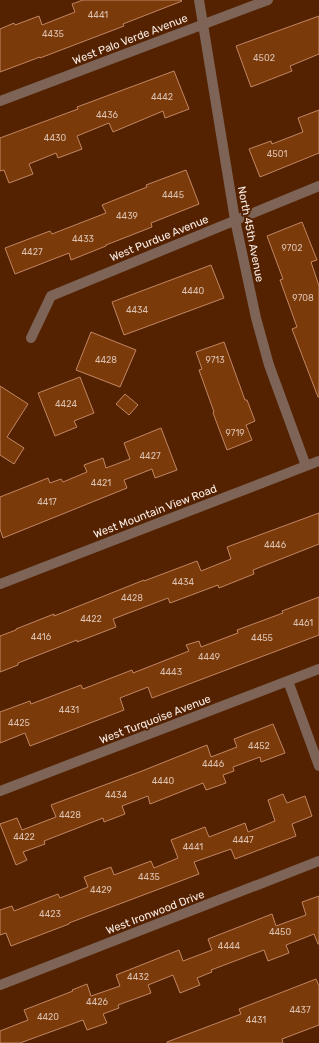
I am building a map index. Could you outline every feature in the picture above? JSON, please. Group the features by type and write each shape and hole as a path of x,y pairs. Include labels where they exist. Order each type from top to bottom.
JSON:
{"street":[{"name":"North 45th Avenue","path":"199,0 235,220 262,342 306,466"},
{"name":"West Palo Verde Avenue","path":"0,101 268,0"},
{"name":"West Purdue Avenue","path":"31,338 51,296 319,186"},
{"name":"West Mountain View Road","path":"0,584 319,461"},
{"name":"West Turquoise Avenue","path":"0,791 319,668"},
{"path":"288,681 319,766"},
{"name":"West Ironwood Drive","path":"0,985 319,862"}],"building":[{"path":"83,0 182,1 123,24 124,26 0,72 0,29 14,23 15,25 39,16 42,25 75,12 72,4"},
{"path":"319,16 319,54 290,66 292,71 251,87 236,46"},
{"path":"174,71 189,109 165,118 163,111 113,132 109,123 77,136 82,149 58,158 56,153 29,164 33,174 9,183 4,170 0,171 0,138 78,109 77,107"},
{"path":"319,110 319,153 260,177 249,149 271,141 272,144 303,132 298,118"},
{"path":"186,170 199,204 151,223 152,227 71,260 69,253 15,274 5,248 50,231 52,234 106,213 102,205 147,187 146,185"},
{"path":"302,222 317,260 311,262 319,286 319,397 292,329 297,327 280,280 283,279 267,236"},
{"path":"211,265 224,298 124,335 112,302"},
{"path":"91,332 136,350 120,387 76,370"},
{"path":"224,342 245,400 247,400 255,421 246,425 252,440 227,450 199,370 202,369 196,352"},
{"path":"80,377 94,413 74,421 77,427 55,436 38,393"},
{"path":"0,386 28,404 7,437 24,448 14,464 0,455"},
{"path":"125,394 138,405 129,415 116,404"},
{"path":"161,428 177,470 155,478 152,469 124,480 127,488 3,538 0,529 0,497 48,478 50,483 61,479 63,482 87,472 84,465 103,458 106,468 130,459 124,443"},
{"path":"319,513 319,544 253,570 254,574 219,588 218,585 170,603 168,598 113,619 116,627 77,642 77,640 18,663 18,665 0,672 0,636 54,614 54,616 144,580 197,561 201,571 231,559 227,547"},
{"path":"319,597 319,635 152,698 148,687 120,698 124,710 30,746 25,733 0,743 0,712 30,701 31,704 81,685 83,689 132,670 133,673 189,651 186,645 199,641 201,647 238,633 237,630 283,613 282,611"},
{"path":"273,724 285,753 261,762 260,757 233,767 234,771 223,775 226,783 206,790 203,783 150,804 148,796 122,806 125,814 104,822 103,818 44,841 45,844 23,852 27,860 16,865 0,824 17,818 22,830 56,817 51,805 207,745 211,757 237,747 234,739"},
{"path":"283,794 287,803 305,796 312,816 292,824 296,836 235,859 231,849 194,862 199,874 11,946 6,933 0,935 0,910 12,906 14,911 58,894 60,898 88,887 84,877 111,867 114,875 151,861 154,868 178,858 171,840 205,827 209,837 245,823 248,832 275,821 268,800"},
{"path":"319,896 319,944 314,934 286,945 289,953 268,961 264,950 211,970 212,972 197,978 200,985 180,993 173,975 148,985 151,993 118,1005 119,1008 103,1014 107,1023 87,1030 83,1020 20,1043 0,1043 0,1031 28,1020 24,1010 87,984 91,996 120,986 116,975 179,950 183,961 212,950 208,939 272,914 276,926 306,915 302,902"},
{"path":"316,979 319,986 319,1025 282,1039 283,1043 167,1043 241,1014 239,1009"}]}
